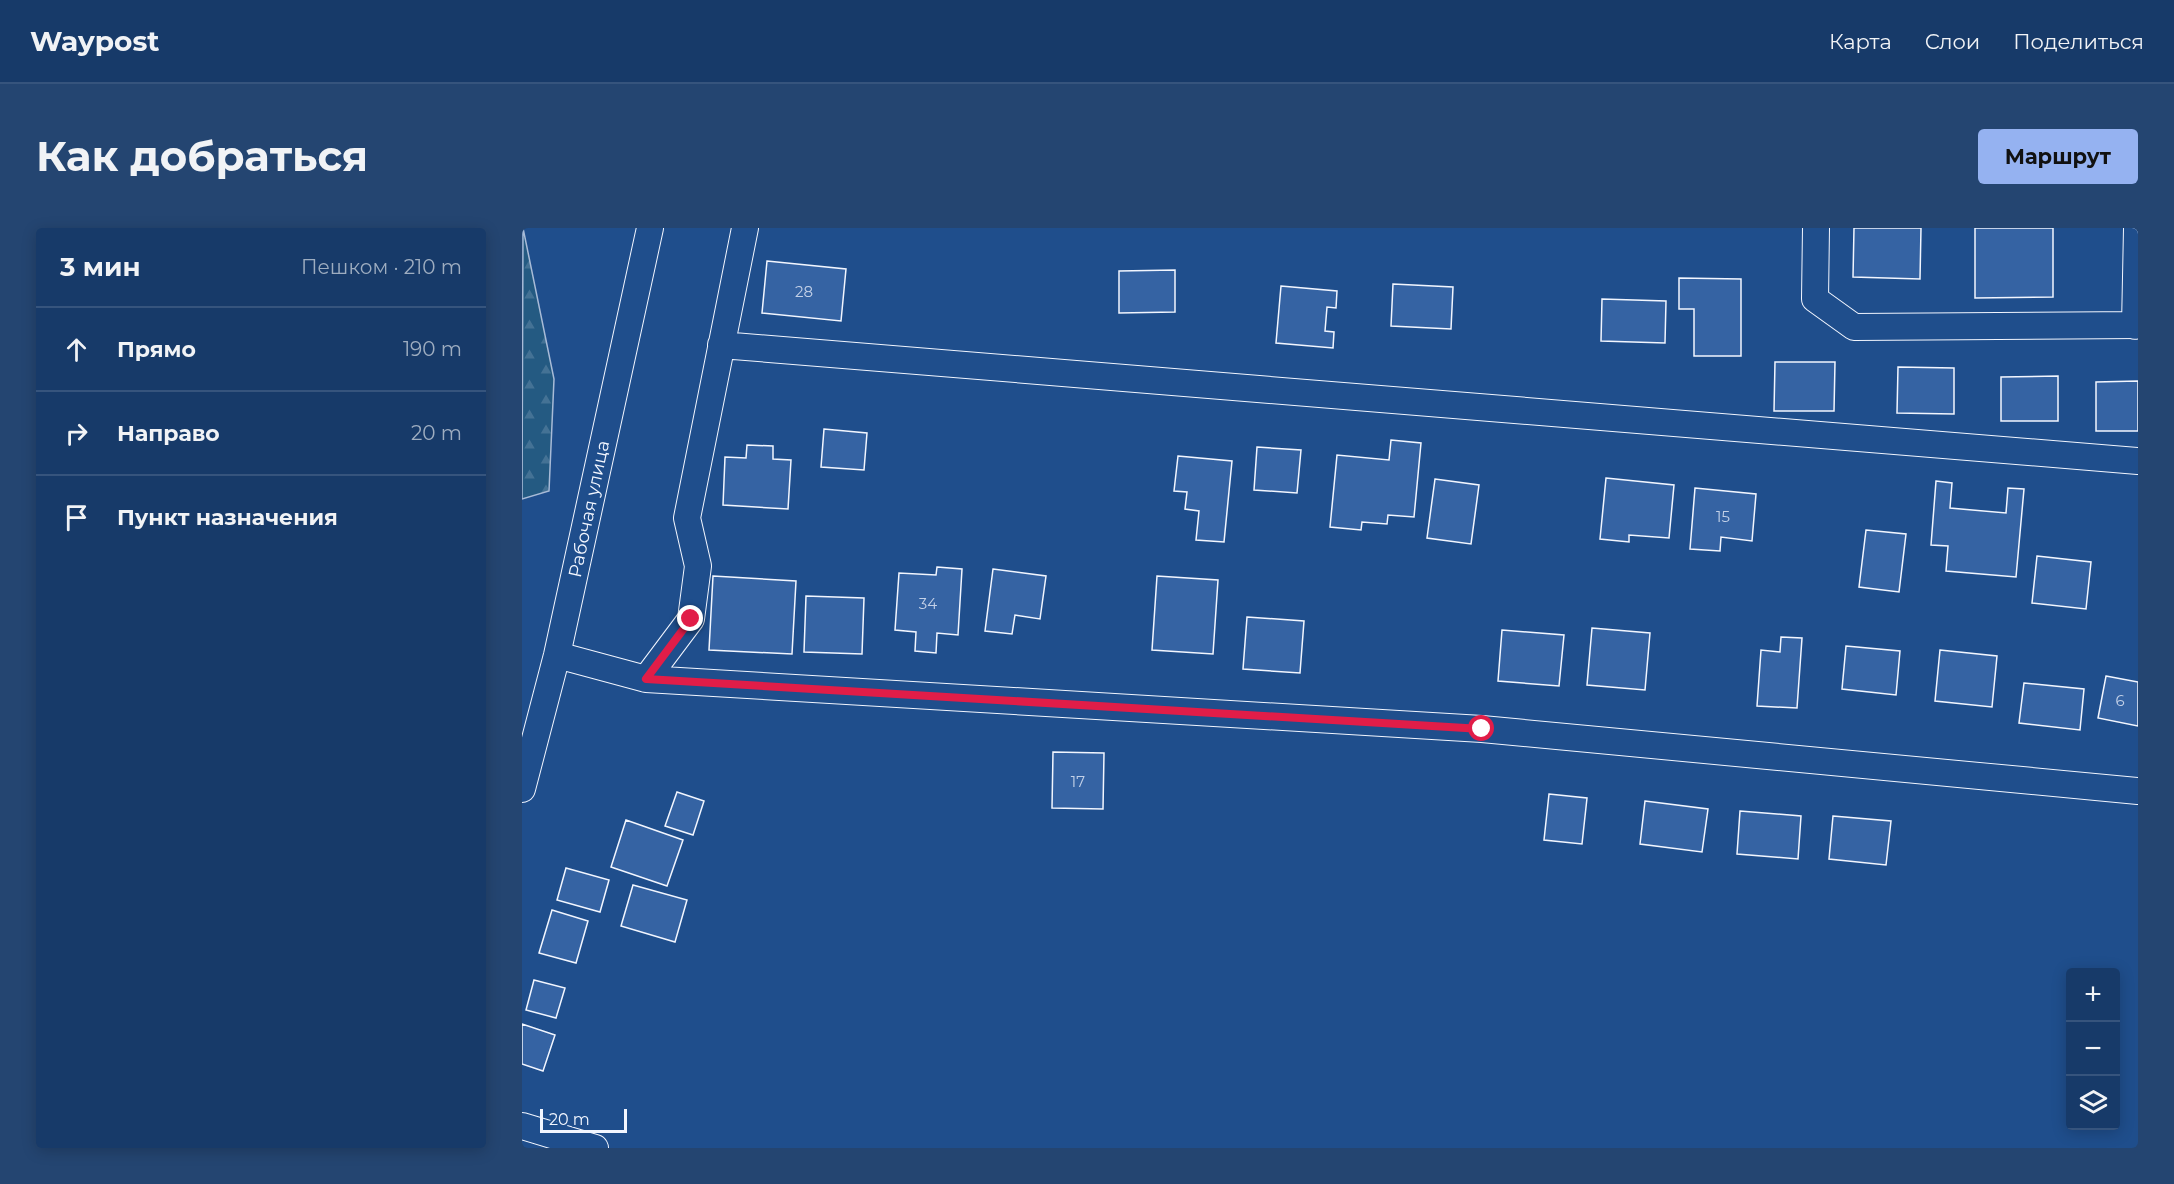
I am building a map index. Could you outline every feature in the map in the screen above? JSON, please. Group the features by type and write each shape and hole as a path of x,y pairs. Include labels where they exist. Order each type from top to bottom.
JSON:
{"street":[{"name":"Рабочая улица","path":"522,789 557,655 651,228"},
{"path":"646,679 691,619 698,566 687,518 745,228"},
{"path":"1816,228 1815,299 1854,327 2137,326 2137,228"},
{"path":"722,345 2138,461"},
{"path":"557,655 646,679 1482,729 2138,791"},
{"path":"522,1126 595,1148"}],"green space":[{"path":"523,228 554,379 549,491 522,499"}],"building":[{"path":"1854,228 1921,228 1920,279 1853,277"},
{"path":"1975,228 2053,228 2053,297 1975,298"},
{"path":"767,261 846,269 841,321 762,313"},
{"path":"1175,270 1175,312 1119,313 1119,271"},
{"path":"1679,278 1741,279 1741,356 1694,356 1694,309 1679,309"},
{"path":"1393,284 1453,287 1451,329 1391,326"},
{"path":"1281,286 1337,291 1336,308 1327,307 1325,331 1334,332 1333,348 1276,343"},
{"path":"1602,299 1666,301 1665,343 1601,341"},
{"path":"1775,362 1835,362 1834,411 1774,411"},
{"path":"1898,367 1954,368 1954,414 1897,413"},
{"path":"2058,376 2058,421 2001,421 2001,377"},
{"path":"2138,381 2138,431 2096,431 2096,382"},
{"path":"824,429 867,433 864,470 821,467"},
{"path":"1391,440 1421,443 1414,517 1388,515 1387,524 1362,522 1361,530 1330,527 1337,455 1389,460"},
{"path":"747,445 773,446 773,459 791,460 788,509 723,505 725,457 746,458"},
{"path":"1257,447 1301,450 1297,493 1254,490"},
{"path":"1178,456 1232,461 1224,542 1196,540 1199,511 1185,509 1187,492 1174,491"},
{"path":"1606,478 1674,485 1669,538 1629,535 1629,542 1600,539"},
{"path":"1435,479 1479,485 1471,544 1427,538"},
{"path":"1936,481 1952,483 1950,508 2006,513 2008,488 2024,489 2016,577 1946,571 1948,546 1931,545"},
{"path":"1695,488 1756,494 1752,541 1721,537 1720,551 1690,549"},
{"path":"1866,530 1906,534 1899,592 1859,587"},
{"path":"2037,556 2091,562 2086,609 2032,603"},
{"path":"937,567 962,569 958,635 937,633 936,653 915,651 916,632 895,630 899,573 936,575"},
{"path":"993,569 1046,576 1040,619 1015,615 1012,634 985,631"},
{"path":"713,576 796,581 792,654 709,650"},
{"path":"1157,576 1218,580 1213,654 1152,650"},
{"path":"806,596 864,598 862,654 804,652"},
{"path":"1247,617 1304,621 1300,673 1243,669"},
{"path":"1592,628 1650,633 1645,690 1587,685"},
{"path":"1502,630 1564,635 1559,686 1498,681"},
{"path":"1781,637 1802,638 1797,708 1757,706 1761,650 1780,652"},
{"path":"1846,646 1900,651 1896,695 1842,689"},
{"path":"1940,650 1997,656 1992,707 1935,701"},
{"path":"2106,676 2138,682 2138,726 2098,718"},
{"path":"2024,683 2084,689 2080,730 2019,723"},
{"path":"1053,752 1104,753 1103,809 1052,808"},
{"path":"677,792 704,801 693,835 665,826"},
{"path":"1549,794 1587,798 1582,844 1544,840"},
{"path":"1645,801 1708,809 1702,852 1640,844"},
{"path":"1740,811 1801,816 1798,859 1737,854"},
{"path":"1833,816 1891,821 1886,865 1829,859"},
{"path":"626,820 683,840 667,886 611,867"},
{"path":"566,868 609,880 600,912 557,900"},
{"path":"633,885 687,900 675,942 621,926"},
{"path":"552,910 588,921 576,963 539,953"},
{"path":"534,980 565,988 556,1018 526,1010"},
{"path":"522,1024 555,1035 543,1071 522,1064"}],"route":[{"path":"691,619 646,679 1482,729"}]}
